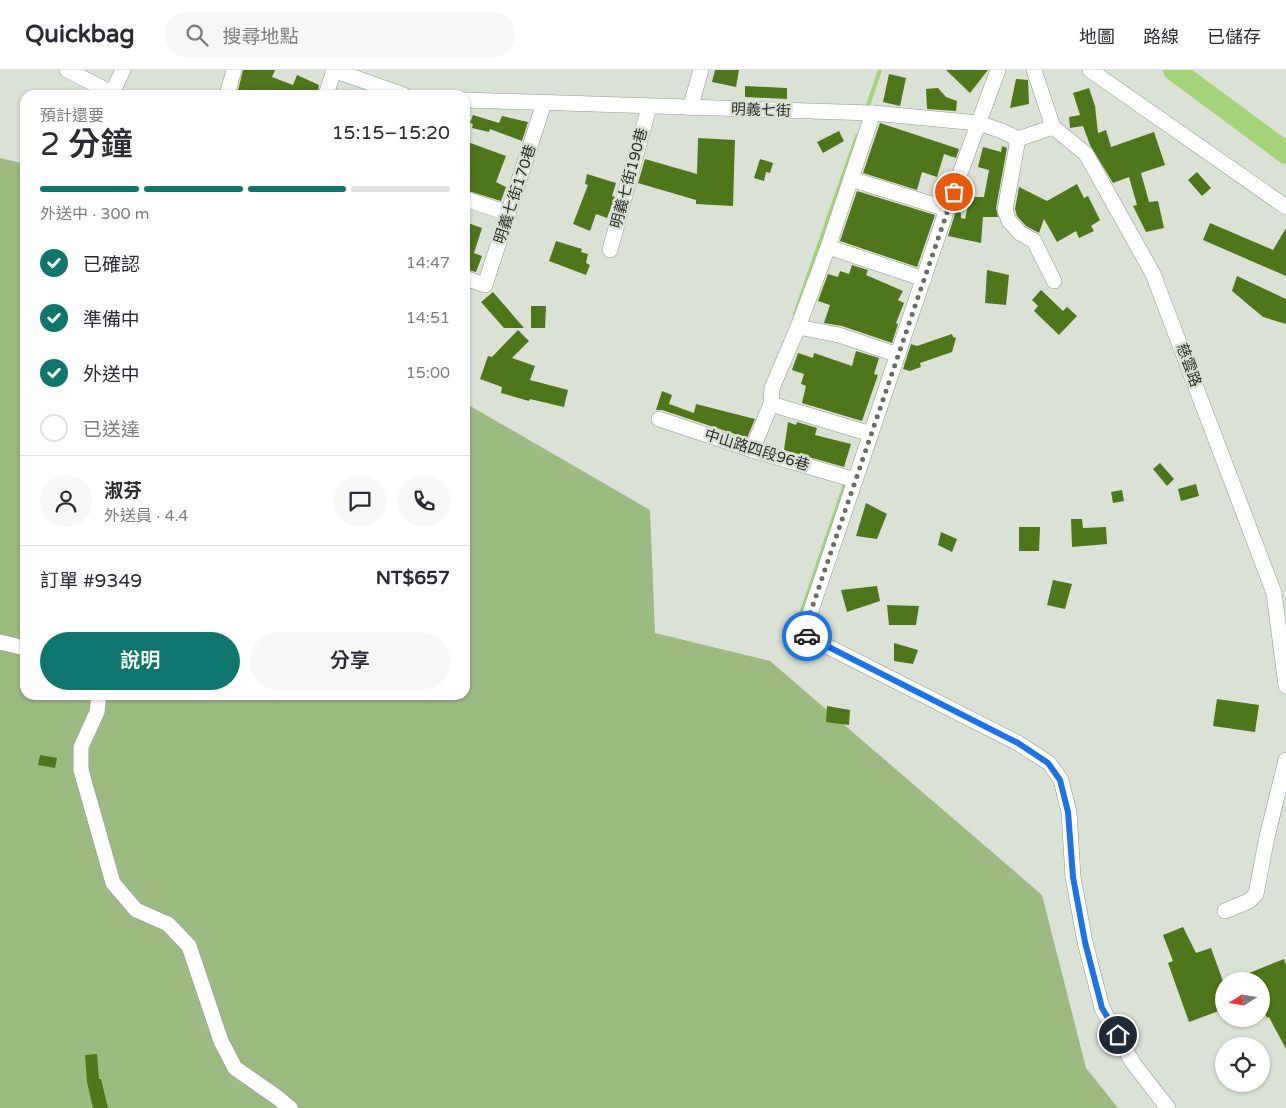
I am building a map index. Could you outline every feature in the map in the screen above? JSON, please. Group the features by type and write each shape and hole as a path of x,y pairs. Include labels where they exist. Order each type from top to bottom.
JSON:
{"street":[{"path":"67,70 106,90"},
{"path":"113,90 123,70"},
{"path":"229,90 234,70"},
{"path":"327,90 333,70 390,90"},
{"path":"690,108 701,70"},
{"path":"998,70 948,209 803,634 1018,743 1048,763 1060,780 1068,812 1073,877 1085,942 1102,1008 1133,1063 1168,1108"},
{"path":"1034,70 1052,127 1018,139 1005,210 1009,220 1020,232 1034,240 1054,280"},
{"path":"1090,70 1286,207"},
{"name":"明義七街","path":"470,100 868,113 978,123 1018,139"},
{"name":"明義七街170巷","path":"470,280 485,285 544,103"},
{"name":"明義七街190巷","path":"610,250 649,107"},
{"path":"752,450 772,404 772,388 798,327 828,247 851,179 868,113"},
{"name":"慈雲路","path":"1052,127 1086,154 1153,274 1274,593 1286,686"},
{"path":"851,179 948,209"},
{"path":"470,201 508,213"},
{"path":"828,247 924,279"},
{"path":"798,327 839,335 898,355"},
{"path":"772,404 871,434"},
{"name":"中山路四段96巷","path":"659,418 752,450 855,480"},
{"path":"0,642 20,647"},
{"path":"98,700 97,712 81,747 81,770 112,882 136,910 168,924 189,946 221,1041 235,1068 290,1108"},
{"path":"1225,910 1249,902 1256,894 1267,838 1286,760"}],"green space":[{"path":"0,158 20,163 20,700 470,700 470,406 650,510 655,633 770,661 1042,895 1086,1068 1118,1108 0,1108"}],"building":[{"path":"243,70 275,70 272,77 293,85 297,75 319,85 318,90 238,90"},
{"path":"715,70 739,70 736,87 712,82"},
{"path":"946,70 988,70 970,93"},
{"path":"889,74 906,78 900,106 883,102"},
{"path":"1016,79 1028,80 1029,104 1010,108"},
{"path":"745,86 787,88 787,99 745,97"},
{"path":"938,88 946,97 957,101 956,111 927,109 926,89"},
{"path":"1089,88 1095,106 1098,133 1106,130 1111,147 1154,132 1165,165 1141,173 1149,202 1158,201 1164,228 1146,232 1133,206 1137,205 1129,177 1113,183 1090,145 1083,126 1070,128 1069,117 1080,115 1073,93"},
{"path":"473,115 499,123 502,116 528,122 522,141 490,129 489,132 472,128 473,124 470,123"},
{"path":"880,123 959,149 956,158 944,154 937,177 922,172 917,190 863,173"},
{"path":"839,131 844,141 823,153 817,142"},
{"path":"698,138 735,140 733,206 696,204 696,200 638,183 645,159 697,174"},
{"path":"470,143 506,156 496,182 506,187 501,201 470,192"},
{"path":"1002,146 1007,148 996,208 998,217 983,217 981,243 948,236 956,211 961,213 961,218 965,219 970,197 984,197 989,170 978,167 983,147 1001,152"},
{"path":"760,159 773,163 770,173 766,172 764,181 754,178"},
{"path":"1197,172 1211,188 1202,196 1188,180"},
{"path":"587,174 616,183 612,196 615,197 607,218 596,214 590,231 573,224 588,185 585,184"},
{"path":"1077,184 1084,198 1088,196 1100,220 1091,226 1094,231 1079,238 1076,231 1057,242 1044,219 1039,233 1026,226 1017,216 1015,209 1019,187 1047,201"},
{"path":"857,191 935,215 917,267 840,241"},
{"path":"1210,223 1273,250 1286,228 1286,276 1203,240"},
{"path":"470,224 482,228 474,253 482,256 476,272 470,270"},
{"path":"556,241 582,249 581,252 588,254 586,263 590,265 586,275 549,261"},
{"path":"852,265 868,270 866,275 903,291 898,300 904,303 896,323 898,324 892,343 842,326 824,323 830,305 818,301 828,274 838,277 840,271 849,274"},
{"path":"987,270 1009,275 1006,305 985,303"},
{"path":"1237,276 1286,299 1286,324 1263,317 1232,291"},
{"path":"1041,290 1063,311 1067,307 1077,316 1059,335 1034,311 1038,306 1032,300"},
{"path":"493,292 524,328 504,328 481,302"},
{"path":"531,306 546,306 545,328 531,328"},
{"path":"518,330 529,341 512,358 535,366 530,380 568,390 564,407 530,399 529,401 501,393 502,387 480,379 488,356 492,357"},
{"path":"952,334 956,338 952,352 920,363 921,367 910,371 903,369 911,344 917,346"},
{"path":"856,351 879,358 874,374 878,375 862,421 802,403 806,386 801,384 804,374 792,370 798,353 813,358 814,353 852,366"},
{"path":"662,391 672,395 669,404 694,413 696,404 755,419 747,438 662,410 656,410"},
{"path":"788,422 796,425 797,422 817,428 815,435 851,444 844,467 784,450"},
{"path":"1160,463 1174,479 1167,486 1153,469"},
{"path":"1196,484 1199,496 1181,501 1178,489"},
{"path":"1122,490 1124,501 1113,503 1111,492"},
{"path":"866,503 887,514 877,539 856,536"},
{"path":"1071,519 1082,519 1083,528 1106,527 1107,544 1072,547"},
{"path":"1019,527 1040,527 1039,551 1019,551"},
{"path":"941,532 957,539 952,552 938,545"},
{"path":"1053,580 1072,584 1065,609 1047,605"},
{"path":"877,586 880,601 847,612 841,590"},
{"path":"887,605 919,606 916,625 889,625"},
{"path":"894,643 918,650 913,664 894,661"},
{"path":"1217,699 1259,705 1255,732 1213,726"},
{"path":"827,706 850,710 849,725 826,722"},
{"path":"40,755 57,758 55,768 38,765"},
{"path":"1183,927 1196,953 1211,948 1220,972 1215,972 1215,1012 1189,1022 1168,963 1173,961 1163,935"},
{"path":"1284,959 1286,965 1286,1049 1270,1019 1270,972 1252,972"},
{"path":"97,1054 99,1079 101,1079 108,1108 93,1108 87,1082 85,1055"}],"waterway":[{"path":"867,108 880,70"},
{"path":"1174,70 1286,153"},
{"path":"795,314 857,136"},
{"path":"797,626 845,484 844,481"}],"way so far":[{"path":"807,636 803,634 954,192"}],"route":[{"path":"807,636 1018,743 1048,763 1060,780 1068,812 1073,877 1085,942 1102,1008 1118,1035"}]}
